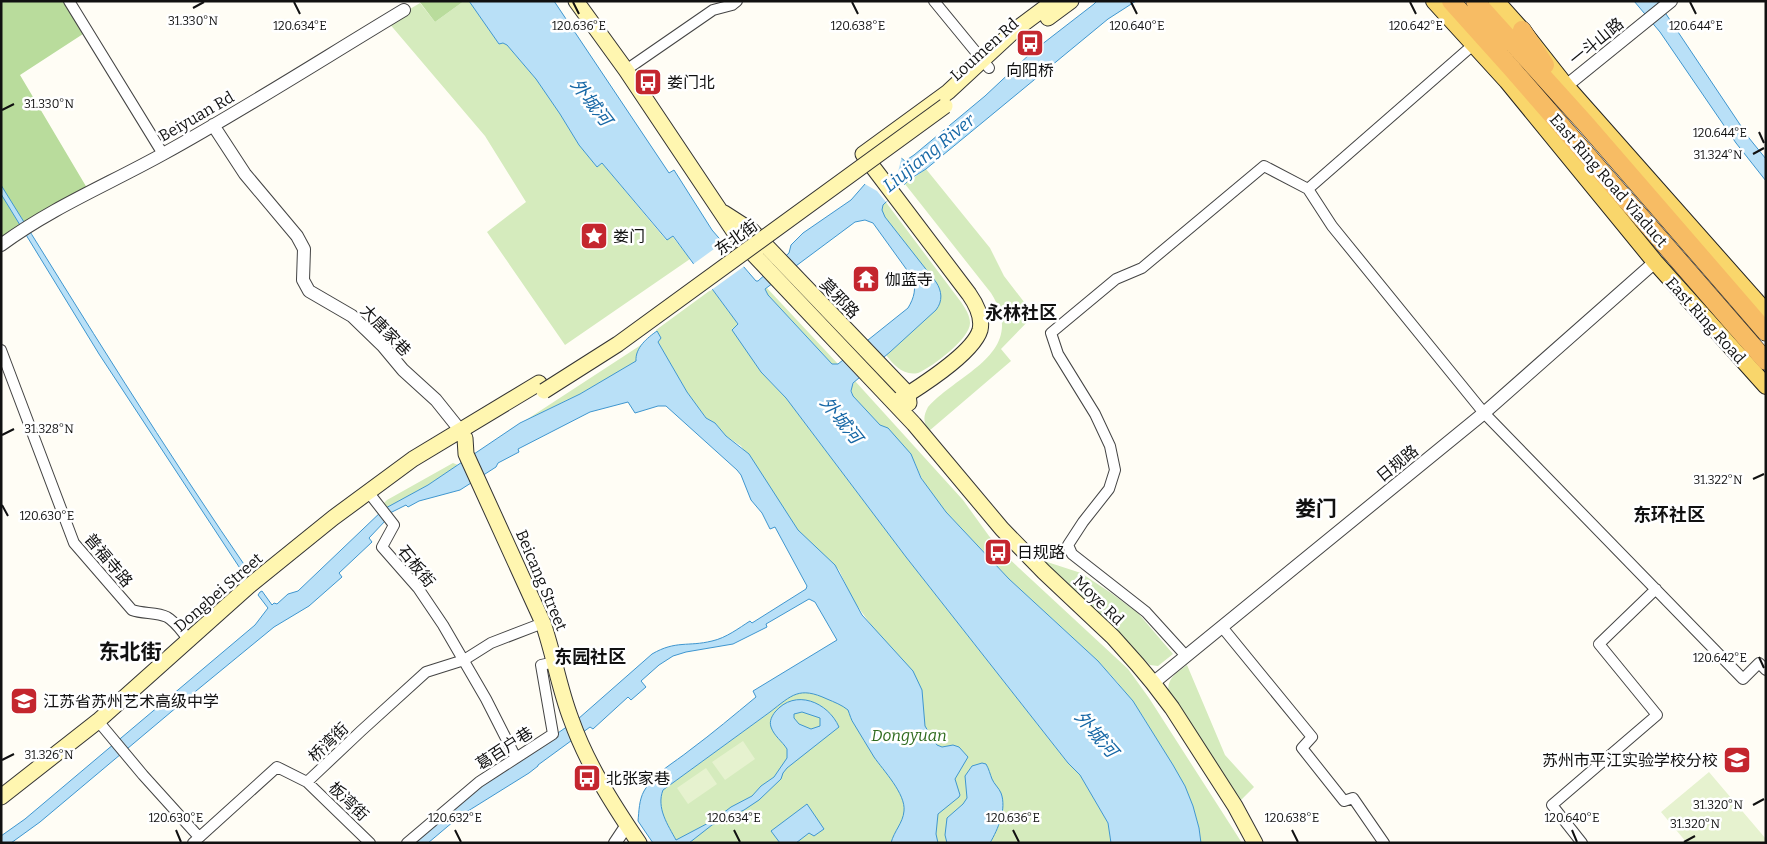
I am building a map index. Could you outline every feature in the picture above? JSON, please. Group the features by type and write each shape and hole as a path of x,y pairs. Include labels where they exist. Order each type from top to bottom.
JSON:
{"highway":[{"path":"1450,1 1507,81"},
{"name":"East Ring Road Viaduct","path":"1450,1 1512,69 1766,361"},
{"name":"East Ring Road Viaduct","path":"1474,1 1585,123 1766,332"},
{"path":"1522,30 1585,123"}],"main road":[{"name":"莫邪路","path":"576,1 626,70 721,211 752,231 770,261 845,351 873,380"},
{"name":"Loumen Rd","path":"942,102 964,92 1015,30 1054,1"},
{"name":"Loumen Rd","path":"986,64 1071,1"},
{"name":"East Ring Road","path":"1434,1 1507,81 1655,262 1766,386"},
{"path":"1496,1 1522,30 1566,86 1766,312"},
{"name":"东北街","path":"542,387 618,344 942,102"},
{"path":"866,158 972,298 979,313 981,324 978,336 966,351 894,403"},
{"name":"莫邪路","path":"786,278 856,340 908,394"},
{"name":"Moye Rd","path":"873,380 914,424 1002,529 1044,572 1113,637 1153,683 1235,806 1255,843"},
{"name":"Dongbei Street","path":"1,796 98,721 249,586 333,518 369,492 542,387"},
{"path":"908,394 914,424"},
{"name":"Beicang Street","path":"462,434 466,454 543,623 570,718 579,739 600,784 639,843"}],"street":[{"path":"69,1 163,154"},
{"path":"626,70 713,10 732,6 737,1"},
{"path":"934,1 986,64"},
{"name":"一斗山路","path":"1566,86 1668,4"},
{"name":"Beiyuan Rd","path":"1,245 25,228 163,154 404,10"},
{"path":"1308,189 1473,45"},
{"name":"大唐家巷","path":"212,125 245,174 297,236 304,249 302,280 309,291 352,316 383,346 403,370 436,400 462,434"},
{"path":"1186,656 1146,612 1072,554 1068,545 1082,522 1109,489 1115,470 1110,446 1095,414 1058,354 1051,333 1116,279 1142,268 1264,166 1308,189 1332,226 1484,413 1743,679 1759,664 1766,670"},
{"name":"日规路","path":"1153,683 1484,413 1655,262"},
{"name":"普福寺路","path":"1,350 74,543 132,610 142,614 165,616 175,623 189,640"},
{"name":"石板街","path":"369,492 394,525 382,547 418,588 464,660"},
{"path":"1582,843 1552,805 1657,715 1599,644 1656,589"},
{"name":"桥湾街","path":"196,840 276,767 307,782 426,672 464,660 491,643 543,623"},
{"path":"1222,627 1312,737 1302,748 1344,802 1353,798 1384,843"},
{"path":"464,660 486,698 516,758"},
{"name":"葛百户巷","path":"407,843 479,782 553,734 541,665 555,662"},
{"path":"98,721 196,840"},
{"name":"板湾街","path":"307,782 370,843"},
{"path":"615,843 627,825"}],"green space":[{"path":"1,1 63,1 83,34 20,75 87,188 1,238"},
{"path":"419,1 464,1 435,22"},
{"path":"464,1 469,1 499,44 507,45 536,79 579,145 597,167 602,163 666,240 672,236 690,259 565,345 487,232 526,202 485,136 388,22 420,3 435,22"},
{"path":"926,169 990,248 1004,276 1034,315 1001,349 1011,361 929,431 924,419 928,407 985,359 996,346 1002,331 1000,314 991,293 905,184"},
{"path":"885,201 961,302 970,320 964,337 941,359 918,373 903,371 886,355 939,287 885,217 881,210"},
{"path":"766,287 838,364 832,364 768,295"},
{"name":"Dongyuan","path":"712,289 739,325 732,329 761,372 786,398 906,557 1068,763 1080,775 1108,823 1111,843 676,843 662,811 661,797 663,790 770,712 871,625 853,600 839,570 798,530 741,446 726,436 715,423 706,418 687,392 658,342 661,338 656,330"},
{"path":"644,343 637,353 637,361 580,394 526,420"},
{"path":"855,381 963,500 1005,555 1128,669 1149,698 1242,843 1201,843 1193,806 1185,786 1142,715 1118,683 1098,661 1009,579 946,512 930,492 915,463 888,429 880,425 853,396 851,388"},
{"path":"453,463 458,465 428,485 385,509 383,504 387,500"},
{"path":"1041,560 1081,573 1111,593 1138,613 1173,654 1158,666 1150,665"},
{"path":"1187,665 1225,755 1254,787 1240,801 1169,693 1168,688 1171,680 1176,673"},
{"path":"743,741 755,759 725,780 712,762"},
{"path":"706,768 717,784 688,804 677,788"},
{"path":"1709,772 1766,839 1766,843 1687,843 1661,812"}],"water":[{"path":"469,1 554,1 669,173 674,170 712,230 758,281 789,253 791,245 803,233 851,200 865,184 900,157 905,161 914,155 985,96 1032,52 1097,1 1136,1 1108,19 926,169 910,179 883,205 882,210 885,217 936,282 940,289 941,300 936,310 853,383 851,391 853,396 880,425 888,428 911,454 921,478 946,512 1009,579 1098,661 1133,701 1185,786 1193,806 1201,843 1111,843 1108,823 1080,775 1068,763 906,557 786,398 761,372 732,330 738,324 673,236 667,240 602,163 597,167 579,145 536,79 507,45 499,44","holes":["865,220 873,223 912,277 915,289 913,297 908,308 838,364 832,364 768,295 765,289 855,222"]},
{"path":"1634,1 1657,1 1749,138 1766,159 1766,181 1736,143 1660,32"},
{"path":"1,185 156,432 254,579 249,582 99,354 1,194"},
{"path":"657,331 661,338 658,342 687,392 706,418 715,423 726,436 749,454 798,530 835,565 862,615 913,671 922,690 925,726 934,741 942,747 953,745 959,747 968,757 955,779 959,797 938,814 936,834 938,843 891,843 904,811 904,804 898,790 871,753 848,710 832,701 809,693 796,694 790,697 663,790 661,803 664,816 676,840 714,820 731,807 752,796 761,786 774,777 787,758 787,749 770,725 775,712 783,705 792,701 810,701 819,705 834,718 839,727 787,768 781,779 759,800 744,810 712,825 689,843 653,843 638,821 642,794 653,779 756,697 753,691 837,640 815,602 809,599 766,624 767,627 733,644 673,656 659,665 641,681 646,687 631,700 628,697 593,729 590,727 529,773 460,816 428,843 415,843 476,790 578,719 652,654 668,647 704,643 722,638 750,621 752,623 806,589 807,586 775,527 770,529 762,513 751,500 741,475 737,470 666,406 658,406 635,413 628,402 590,412 518,449 519,452 498,463 496,467 460,490 419,501 408,507 406,505 388,514 386,520 369,538 372,542 339,573 342,577 309,606 274,627 40,822 11,843 1,843 1,836 25,819 255,625 268,608 258,595 260,592 262,591 272,605 274,603 277,604 288,594 298,591 384,509 428,485 520,423 580,394 636,361 637,352 646,340","holes":["802,712 820,718 820,726 811,729 799,724 794,718 794,714"]},
{"path":"982,763 986,764 1003,799 1001,819 996,832 990,843 947,843 945,835 947,818 967,798 965,776 972,766"},
{"path":"807,804 824,829 814,836 809,833 796,843 780,843 771,831"}],"pier":[{"path":"898,155 902,156 898,172 905,186 886,202 877,191 863,183"},
{"path":"725,241 746,265 710,291 692,265"}],"place":[{"name":"向阳桥","path":"1030,43"},
{"name":"娄门北","path":"648,82"},
{"name":"娄门","path":"594,236"},
{"name":"伽蓝寺","path":"866,279"},
{"name":"日规路","path":"998,552"},
{"name":"江苏省苏州艺术高级中学","path":"24,701"},
{"name":"苏州市平江实验学校分校","path":"1737,760"},
{"name":"北张家巷","path":"587,778"}],"district":[{"name":"永林社区","path":"1021,313"},
{"name":"娄门","path":"1316,509"},
{"name":"东环社区","path":"1669,515"},
{"name":"东北街","path":"130,652"},
{"name":"东园社区","path":"590,657"}],"water label":[{"name":"外城河","path":"591,102"},
{"name":"Liujiang River","path":"929,153"},
{"name":"外城河","path":"841,420"},
{"name":"外城河","path":"1096,734"}]}
